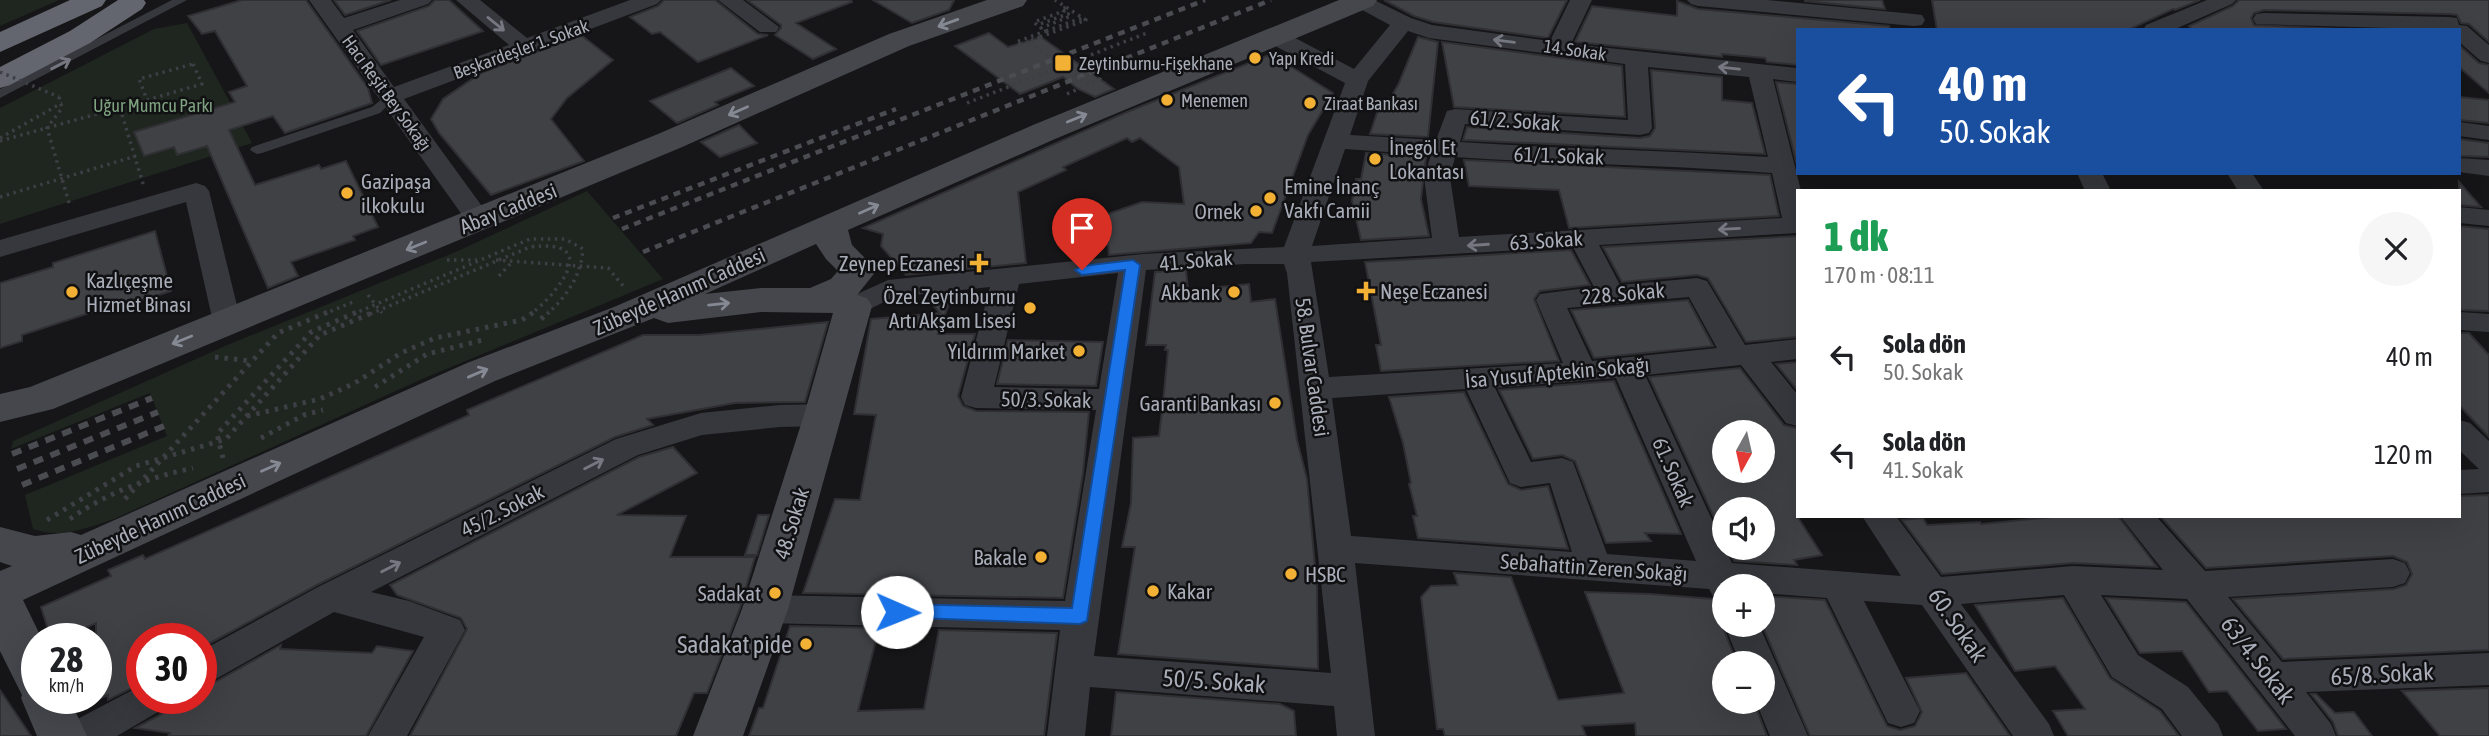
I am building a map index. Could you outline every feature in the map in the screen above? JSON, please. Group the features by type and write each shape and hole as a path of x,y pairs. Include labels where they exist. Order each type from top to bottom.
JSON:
{"highway":[{"path":"0,43 92,0"},
{"path":"0,70 134,1"},
{"path":"0,79 80,37 134,1"}],"main road":[{"name":"Zübeyde Hanım Caddesi","path":"0,591 630,306 724,271 1044,132 1361,1"},
{"name":"Abay Caddesi","path":"0,408 39,399 669,141 899,40 999,2"},
{"path":"831,225 830,237 854,291"},
{"name":"41. Sokak","path":"630,306 721,303 854,291"},
{"name":"48. Sokak","path":"718,736 765,609 824,415 854,291"},
{"path":"0,425 39,399"},
{"path":"19,536 17,552 40,554 64,551 120,536"},
{"path":"0,599 21,645"},
{"path":"52,714 62,736"}],"street":[{"name":"Hacı Reşit Bey Sokağı","path":"320,0 479,220"},
{"path":"339,27 421,0"},
{"path":"467,0 526,48"},
{"name":"Beşkardeşler 1. Sokak","path":"391,96 650,0"},
{"path":"729,0 768,27"},
{"path":"1558,48 1580,0"},
{"path":"1698,0 1913,17"},
{"path":"2159,28 2225,0"},
{"path":"2244,0 2268,24 2455,28"},
{"path":"2419,0 2455,28"},
{"name":"14. Sokak","path":"1361,1 1403,23 1429,31 1636,59 1796,75"},
{"path":"1295,256 1357,80 1403,23"},
{"path":"2461,33 2489,56"},
{"path":"1274,36 1357,80"},
{"name":"61/2. Sokak","path":"1447,247 1437,177 1455,116 1640,128 1636,59"},
{"path":"1759,71 1785,133 1782,166 1796,221"},
{"path":"2461,129 2489,133"},
{"name":"61/1. Sokak","path":"1335,141 1557,156 1659,157 1782,166"},
{"path":"2461,165 2489,168"},
{"path":"0,249 196,191 227,322"},
{"path":"2461,215 2489,218"},
{"name":"63. Sokak","path":"1295,256 1796,225"},
{"path":"1582,238 1611,294"},
{"name":"41. Sokak","path":"854,291 1252,255 1295,256"},
{"name":"58. Bulvar Caddesi","path":"1295,256 1301,273 1317,388 1356,736"},
{"path":"1066,736 1080,616 1133,265"},
{"name":"50/3. Sokak","path":"1006,279 976,397 1113,400"},
{"name":"228. Sokak","path":"1582,372 1549,300 1697,287 1743,355"},
{"name":"İsa Yusuf Aptekin Sokağı","path":"1317,388 1582,372 1796,349"},
{"path":"1743,355 1796,414"},
{"name":"61. Sokak","path":"1626,367 1719,574"},
{"path":"1475,379 1521,475 1562,470 1594,567"},
{"name":"45/2. Sokak","path":"217,660 330,597 627,447 701,424 780,416 824,415"},
{"path":"2461,433 2489,460"},
{"path":"2461,482 2489,480"},
{"name":"60. Sokak","path":"1880,518 1935,592 2035,736"},
{"name":"63/4. Sokak","path":"2138,518 2275,678 2317,736"},
{"name":"Sebahattin Zeren Sokağı","path":"1336,548 1594,567 1712,581"},
{"name":"Sebahattin Zeren Sokağı","path":"1775,583 1935,592 2073,580 2198,585 2393,573"},
{"path":"2073,580 2125,666 2175,698 2204,736"},
{"path":"1838,585 1900,711"},
{"path":"330,597 409,615 447,630 387,736"},
{"path":"765,609 1080,616"},
{"name":"65/8. Sokak","path":"2275,678 2489,669"},
{"name":"50/5. Sokak","path":"1075,670 1352,691"},
{"path":"1775,703 1789,736"},
{"path":"82,736 126,711"}],"lane":[{"path":"0,94 181,0"},
{"path":"257,150 376,110 391,96"}],"path":[{"path":"1055,0 1067,7 1086,20 1020,45 1016,42 1083,18"},
{"path":"1046,31 1041,28 1071,16 1068,14 1037,25 1034,22 1064,11 1061,9 1067,7"},
{"path":"967,103 1147,33"},
{"path":"1028,42 1089,84"},
{"path":"1073,62 1078,65"},
{"path":"0,139 47,128 120,108 202,84 193,64 139,79 147,100"},
{"path":"0,70 59,97 62,103"},
{"path":"1078,89 1100,79"},
{"path":"62,103 47,128 76,227"},
{"path":"0,139 62,103"},
{"path":"120,108 149,205"},
{"path":"0,197 136,156"},
{"path":"224,462 217,434 311,332 378,309 481,259 530,239 558,237 575,241 583,249 581,267 570,289 552,310 530,327"},
{"path":"19,536 104,482 136,466 226,439 320,335 493,260 530,247 564,248 570,257 571,267 535,314 522,320 435,338 401,353 355,383 320,399 287,409 247,416"},
{"path":"436,265 447,260 481,259 608,268 630,306"},
{"path":"499,276 512,262"},
{"path":"120,536 112,514 278,333 380,290"},
{"path":"368,295 378,309"},
{"path":"373,388 407,363 444,346 495,337"},
{"path":"212,356 252,361"},
{"path":"257,440 304,415 325,409"},
{"path":"212,464 224,462 235,455"},
{"path":"65,522 116,491 162,474 199,467"}],"green space":[{"path":"0,0 59,0 0,26"},
{"name":"Uğur Mumcu Parkı","path":"187,23 252,143 0,224 0,108 154,29"},
{"path":"587,191 663,279 420,380 114,519 64,533 33,529 25,495 167,436 150,393 11,449 13,441 225,346 458,251"}],"building":[{"path":"242,0 306,0 368,88 372,103 285,133 273,116 229,130 255,185 319,165 321,169 346,161 378,227 353,236 355,240 291,262 298,276 268,288 207,146 177,155 174,147 144,156 134,132 235,102 229,92 247,86 215,31 202,34 188,16"},
{"path":"334,0 391,0 345,15"},
{"path":"435,0 449,0 483,31 381,65 357,31 429,6"},
{"path":"664,0 715,0 758,34 768,35 698,62 660,32 652,34 630,17 658,6"},
{"path":"747,0 852,2 796,23 836,49 813,59 775,35 781,25"},
{"path":"873,0 954,0 949,10 912,23"},
{"path":"1384,0 1567,0 1548,38 1433,22 1414,16"},
{"path":"1882,0 1885,9 1805,1"},
{"path":"1932,0 2200,0 2132,28 1937,28"},
{"path":"2239,0 2489,0 2489,42 2469,24 2461,23 2457,15 2449,14 2264,10 2254,13 2251,18 2254,25 2319,28 2189,26 2233,6"},
{"path":"1677,1 1698,9 1890,28 1796,28 1796,65 1767,62 1765,58 1722,54 1722,57 1575,42 1592,6 1677,16"},
{"path":"989,33 1008,47 1041,37 1114,89 1095,97 1078,89 1063,77 1020,94 955,46"},
{"path":"581,35 613,60 567,98 551,119 584,161 491,195 439,133 431,119 443,99 481,73"},
{"path":"1418,37 1438,42 1428,137 1370,134 1379,107 1385,108 1399,83"},
{"path":"1442,42 1622,66 1625,117 1454,107"},
{"path":"2461,47 2479,63 2489,65 2489,93 2461,69"},
{"path":"1271,54 1333,93 1308,135 1272,233 1259,232 1251,243 1109,255 1105,215 1142,202 1184,204 1179,167 1140,138 1132,142 1127,138 1063,167 1066,170 1018,192 1026,263 906,275 881,246 883,234 863,228 1127,112"},
{"path":"731,68 754,86 715,102 718,105 677,123 650,101"},
{"path":"1651,70 1722,77 1722,100 1752,103 1765,154 1463,140 1467,127 1640,138 1650,136 1655,128"},
{"path":"1776,82 1796,84 1796,161"},
{"path":"2461,97 2489,100 2489,123 2461,120"},
{"path":"739,125 757,143 720,157 701,142"},
{"path":"2461,139 2489,143 2489,157 2461,156"},
{"path":"1366,153 1426,157 1421,199 1429,236 1361,240 1352,201 1356,179 1361,179"},
{"path":"1464,160 1770,175 1779,216 1569,228 1559,190 1469,186"},
{"path":"2459,182 2481,207 2461,205"},
{"path":"2461,226 2489,229 2489,311 2461,310"},
{"path":"155,231 171,291 133,303 132,299 22,335 22,341 0,348 0,283 53,267 53,263"},
{"path":"1796,236 1796,337 1746,342 1708,278 1697,275 1622,282 1603,247"},
{"path":"1571,250 1590,285 1540,291 1534,299 1559,361 1381,371 1376,345 1381,345 1365,262"},
{"path":"1186,270 1188,290 1249,284 1251,302 1275,299 1297,440 1307,479 1317,588 1318,669 1118,654 1135,547 1122,547 1131,503 1133,438 1159,436 1163,402 1168,350 1165,350 1166,345 1146,345 1155,272"},
{"path":"953,293 938,334 975,334 958,396 963,406 976,411 1089,412 1083,473 1063,598 803,593 835,499 860,500 876,415 854,414 871,319 940,313 925,296"},
{"path":"1688,300 1713,346 1594,358 1571,310"},
{"path":"828,322 805,402 735,403 647,419 653,425 615,437 317,585 217,639 217,623 126,623 126,691 112,698 112,623 46,623 41,607 111,576 108,570 143,555 145,559 469,415 467,410 643,335 699,335"},
{"path":"2461,333 2469,333 2489,355 2489,437 2461,407"},
{"path":"1008,340 1103,342 1096,386 997,384"},
{"path":"1796,362 1796,389 1776,364"},
{"path":"1740,368 1784,425 1796,428 1796,518 1822,555 1794,560 1797,565 1734,561 1775,560 1775,497 1712,497 1712,513 1649,377"},
{"path":"1614,381 1681,534 1645,533 1651,541 1606,543 1575,461 1562,455 1533,459 1499,390"},
{"path":"1464,392 1508,484 1521,490 1548,486 1568,549 1418,538 1413,516 1417,516 1403,443 1389,397"},
{"path":"673,447 697,473 617,515 686,516 670,557 755,557 740,608 707,693 694,693 676,736 410,736 467,629 461,618 397,595 390,585 639,457"},
{"path":"2489,495 2489,650 2283,659 2233,599 2394,589 2406,585 2412,574 2407,562 2393,556 2206,568 2162,518 2461,518 2461,496"},
{"path":"758,515 769,515 757,555 745,555"},
{"path":"1923,518 1927,525 1981,524 2042,518 2120,518 2157,567 2073,563 1942,574 1902,520"},
{"path":"1454,573 1511,577 1558,700 1624,693 1585,592 1712,599 1712,637 1727,637 1732,651 1712,651 1712,714 1759,714 1767,736 1636,736 1635,723 1582,726 1586,736 1445,736 1443,729 1437,729 1421,597 1431,586 1458,585"},
{"path":"1775,597 1825,600 1887,726 1900,730 1915,726 1922,712 1906,678 1966,673 2010,736 1810,736 1767,637 1775,637"},
{"path":"2063,598 2110,678 2160,711 2179,736 2068,736 2053,711 2085,709 2055,666 2015,671 1975,605"},
{"path":"2106,598 2186,602 2286,729 2258,731 2227,691 2209,692 2182,651 2140,653"},
{"path":"790,626 879,628 858,711 924,709 939,630 1057,633 1044,736 749,736 759,708 763,708"},
{"path":"281,645 280,649 372,653 377,646 413,651 366,736 168,736 170,733 135,728 162,714 217,714 217,681"},
{"path":"2489,688 2489,736 2440,736 2402,691"},
{"path":"0,690 31,736 0,736"},
{"path":"1116,692 1280,704 1294,711 1296,736 1111,736"},
{"path":"2311,694 2316,694 2335,713 2354,712 2372,736 2338,736 2333,722"}],"railway":[{"path":"622,229 1205,0"},
{"path":"643,252 1271,0"},
{"path":"613,218 896,109"},
{"path":"12,454 152,398"},
{"path":"17,469 158,412"},
{"path":"22,485 164,426"}],"place":[{"name":"Yapı Kredi","path":"1255,58"},
{"name":"Zeytinburnu-Fişekhane","path":"1063,63"},
{"name":"Menemen","path":"1167,100"},
{"name":"Ziraat Bankası","path":"1310,103"},
{"name":"İnegöl Et Lokantası","path":"1375,159"},
{"name":"Gazipaşa ilkokulu","path":"347,193"},
{"name":"Emine İnanç Vakfı Camii","path":"1270,198"},
{"name":"Ornek","path":"1256,211"},
{"name":"Zeynep Eczanesi","path":"979,263"},
{"name":"Neşe Eczanesi","path":"1366,291"},
{"name":"Kazlıçeşme Hizmet Binası","path":"72,292"},
{"name":"Akbank","path":"1234,292"},
{"name":"Özel Zeytinburnu Artı Akşam Lisesi","path":"1030,308"},
{"name":"Yıldırım Market","path":"1079,351"},
{"name":"Garanti Bankası","path":"1275,403"},
{"name":"Bakale","path":"1041,557"},
{"name":"HSBC","path":"1291,574"},
{"name":"Kakar","path":"1153,591"},
{"name":"Sadakat","path":"775,593"},
{"name":"Sadakat pide","path":"806,644"}],"route":[{"path":"897,612 1080,616 1133,265 1082,270"}]}
